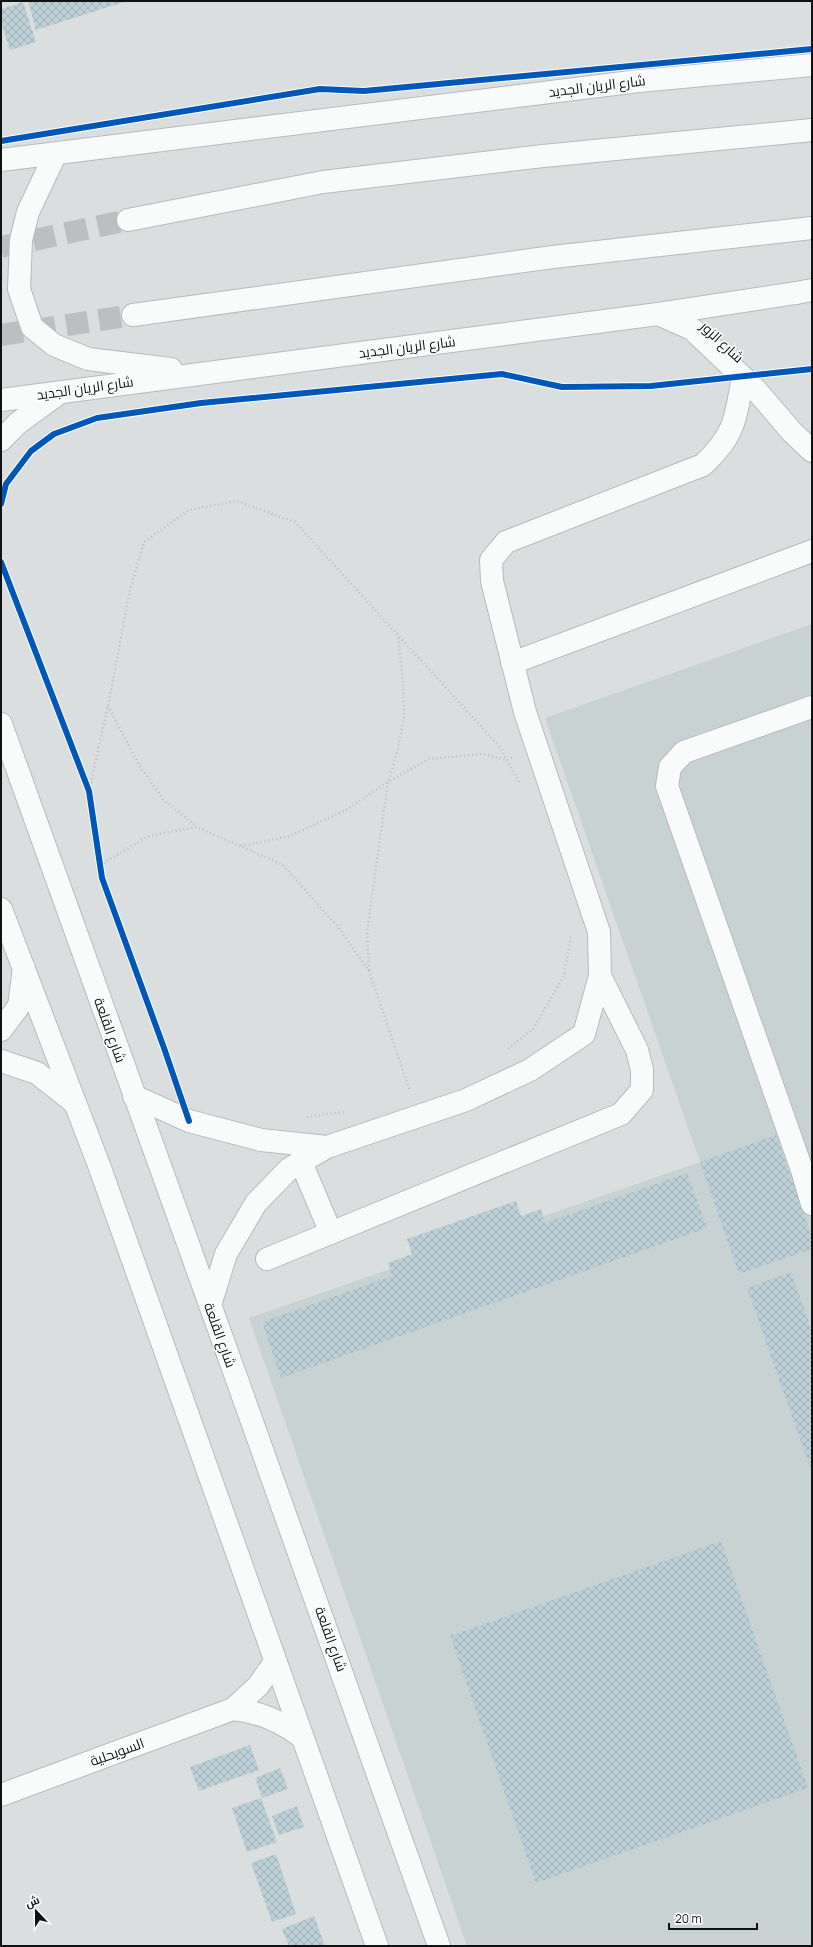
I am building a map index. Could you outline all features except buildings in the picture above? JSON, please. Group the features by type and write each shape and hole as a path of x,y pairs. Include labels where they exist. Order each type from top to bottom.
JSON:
{"main road":[{"name":"شارع الريان الجديد","path":"1,160 631,82 812,65"},
{"path":"128,220 323,182 544,156 812,130"},
{"path":"56,153 28,212 21,240 20,289 32,327 54,345 88,359 202,373"},
{"path":"133,315 545,258 812,228"},
{"name":"شارع الريان الجديد","path":"1,400 658,314 807,292"},
{"name":"شارع الزور","path":"658,314 692,329 743,377 792,432 812,451"},
{"path":"210,1305 226,1254 256,1203 289,1169 327,1147 466,1100 530,1070 584,1034 600,976 599,932 525,712 492,581 491,560 506,542 703,465 721,449 734,425 743,377"},
{"path":"1,440 18,423 61,391"},
{"path":"512,663 812,551"},
{"path":"812,707 684,752 670,767 667,786 807,1168 812,1204"},
{"name":"شارع القلعة","path":"1,724 134,1096 336,1651 439,1946"},
{"path":"1,909 100,1168 377,1946"},
{"path":"1,1030 19,1006 24,968"},
{"path":"266,1259 621,1114 642,1090 642,1070 637,1050 600,976"},
{"path":"1,1061 37,1073 75,1103"},
{"path":"134,1096 189,1121 261,1140 327,1147"},
{"path":"301,1162 331,1233"},
{"name":"السويحلية","path":"1,1795 233,1709 258,1686 275,1662"},
{"path":"233,1709 266,1715 284,1724 302,1737"}],"path":[{"path":"4,490 6,481"},
{"path":"89,791 108,706 130,590 144,542 189,510 237,501 295,522 499,746 520,784"},
{"path":"398,635 403,682 404,718 398,753 388,782 367,932 369,971 411,1094"},
{"path":"108,706 139,765 164,800 197,827 282,865 338,927 369,971"},
{"path":"241,846 290,836 346,810 388,782 429,759 483,754 506,760 537,748"},
{"path":"83,776 89,791 90,799"},
{"path":"99,858 100,868 149,836 197,827"},
{"path":"503,1053 534,1029 564,976 571,932"},
{"path":"304,1117 351,1110"}],"shaded area":[{"path":"812,624 812,1946 467,1946 249,1318 700,1162 545,718"}],"tunnel":[{"path":"1,247 128,220"},
{"path":"1,335 133,315"}],"cycle path":[{"path":"1,141 320,89 364,91 812,49"},
{"path":"1,504 6,484 31,451 54,434 97,418 201,403 502,374 562,387 651,386 812,369"},
{"path":"1,562 89,791 102,878 189,1121"}]}
